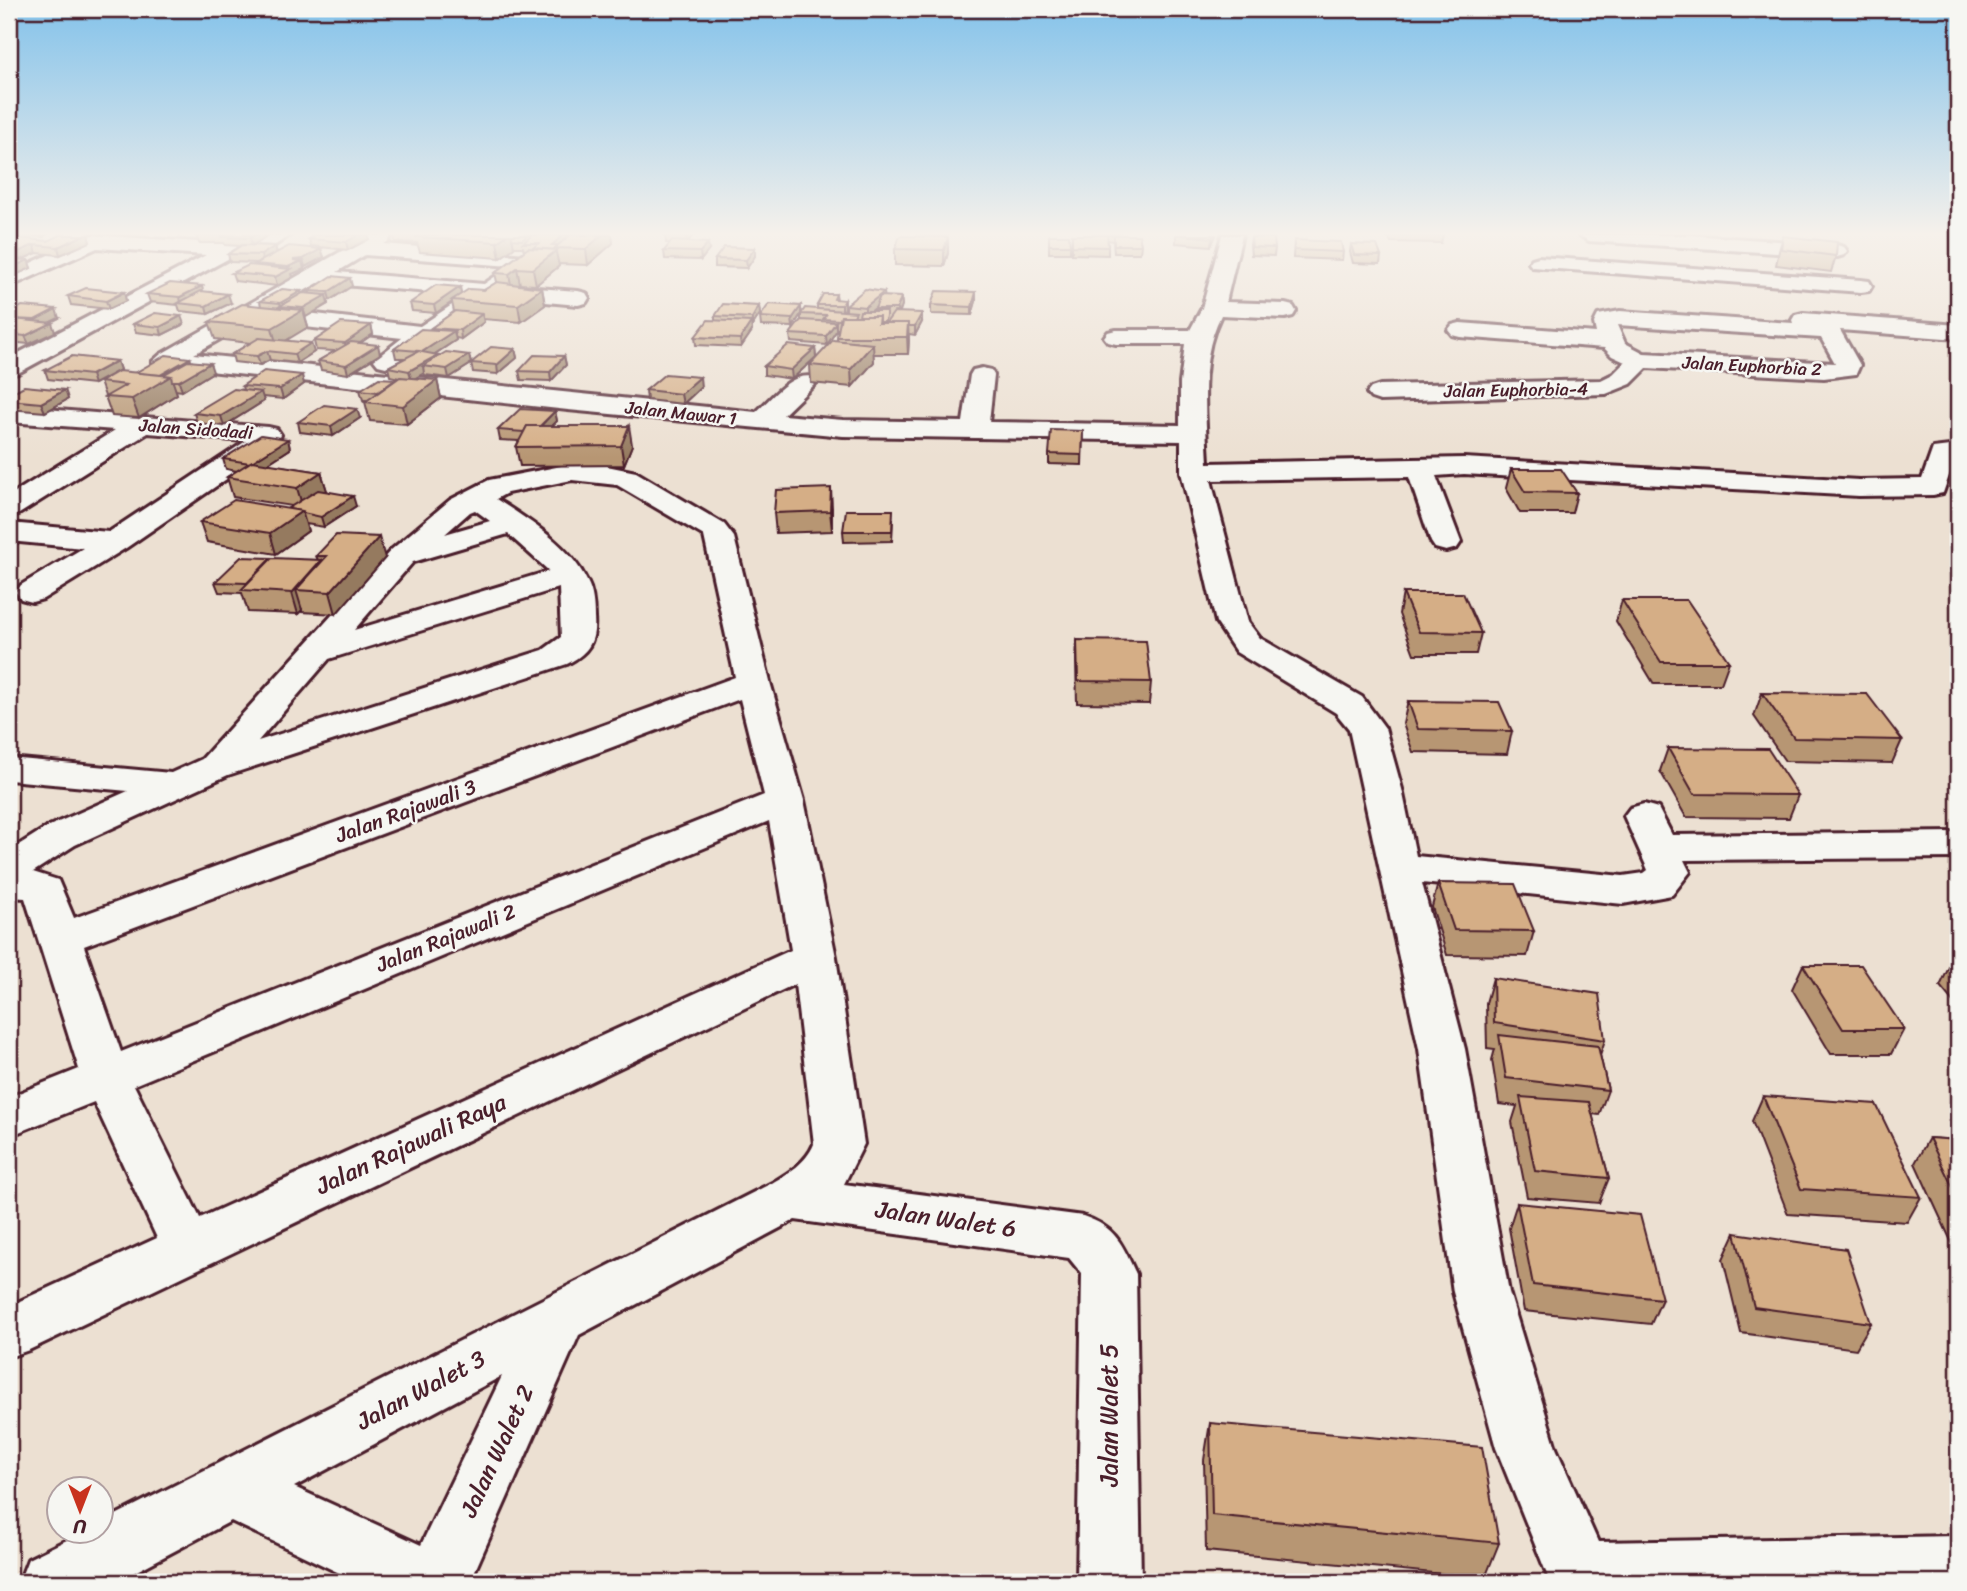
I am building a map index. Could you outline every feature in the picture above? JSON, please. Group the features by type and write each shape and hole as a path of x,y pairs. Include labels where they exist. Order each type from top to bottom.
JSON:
{"street":[{"path":"9,368 119,309"},
{"path":"146,372 256,309"},
{"path":"359,379 461,309"},
{"path":"1209,309 1192,383 1195,452 1232,622 1248,645 1349,705 1367,728 1384,789 1398,867 1442,1049 1481,1292 1526,1448 1581,1578 1958,1568"},
{"path":"1689,309 1827,327"},
{"path":"1877,309 1890,327"},
{"path":"1116,337 1285,311"},
{"path":"249,313 425,334"},
{"path":"1460,330 1610,341 1605,320 1612,318 1890,327 1958,332"},
{"name":"Jalan Euphorbia 2","path":"1610,341 1625,355 1641,360 1824,371 1847,369 1848,365 1827,327"},
{"name":"Jalan Mawar 1","path":"169,359 761,421 872,429 975,428 1195,452 1420,469 1464,466 1859,488 1933,488 1943,454 1958,453"},
{"name":"Jalan Euphorbia-4","path":"1380,393 1606,387 1622,379 1641,360"},
{"path":"975,428 982,375"},
{"path":"761,421 806,382"},
{"path":"65,419 100,399"},
{"name":"Jalan Sidodadi","path":"10,415 268,435 267,439 115,542 32,592"},
{"path":"9,508 141,426"},
{"path":"1420,469 1446,542"},
{"name":"Jalan Walet 3","path":"51,1582 790,1198 814,1184 832,1165 839,1144 814,957 785,800 753,682 719,537 713,530 626,478 602,473 572,472 499,486 460,506 402,556 215,768"},
{"path":"9,869 61,836 173,784 555,657 573,648 579,638 578,603 569,575 515,523 476,498"},
{"path":"402,556 515,523"},
{"path":"9,533 115,542"},
{"path":"316,652 569,575"},
{"name":"Jalan Rajawali 3","path":"58,939 753,682"},
{"path":"9,769 173,784"},
{"name":"Jalan Rajawali 2","path":"9,1116 785,800"},
{"path":"1398,867 1623,890 1657,885 1669,872 1651,832 1958,845"},
{"path":"9,884 28,884 43,890 106,1077 188,1247"},
{"name":"Jalan Rajawali Raya","path":"9,1332 814,957"},
{"name":"Jalan Walet 6","path":"790,1198 1083,1238 1097,1251"},
{"name":"Jalan Walet 5","path":"1097,1251 1109,1274 1109,1582"},
{"name":"Jalan Walet 2","path":"437,1582 558,1319"},
{"path":"231,1489 428,1582"},
{"path":"105,1582 155,1529"}],"building":[{"path":"16,309 56,309 35,320 13,319 52,323 25,336 9,334 9,313"},
{"path":"232,309 303,310 272,328 209,322"},
{"path":"720,309 757,309 752,318 715,316"},
{"path":"765,309 799,309 792,319 760,317"},
{"path":"804,309 856,312 854,316 841,316 840,320 823,319 826,315 801,314"},
{"path":"455,311 482,314 460,330 431,328"},
{"path":"860,311 887,311 885,322 879,322 879,316 859,316"},
{"path":"894,312 922,313 915,326 908,326 908,323 886,323"},
{"path":"155,313 181,316 160,327 133,324"},
{"path":"841,316 879,316 878,323 908,323 907,337 837,337"},
{"path":"708,320 751,322 740,339 695,337"},
{"path":"801,320 836,322 826,336 790,334"},
{"path":"341,323 371,325 345,343 314,341"},
{"path":"421,329 454,331 422,352 438,355 409,371 388,367 419,351 394,349"},
{"path":"259,338 311,343 294,354 267,351 257,356 232,354"},
{"path":"833,340 873,344 851,369 810,365"},
{"path":"351,342 378,345 346,365 318,361"},
{"path":"788,345 815,348 791,370 764,366"},
{"path":"491,347 515,349 497,365 471,363"},
{"path":"446,352 469,355 447,369 423,366"},
{"path":"166,355 190,358 160,375 135,373"},
{"path":"534,355 564,356 550,372 519,371"},
{"path":"72,356 117,361 91,375 45,370"},
{"path":"188,361 210,363 179,381 172,381 171,376 163,375"},
{"path":"119,371 171,376 132,399 105,397 126,385 100,382"},
{"path":"264,371 302,375 280,389 242,386"},
{"path":"665,374 700,377 681,394 646,390"},
{"path":"400,377 437,380 403,406 365,402"},
{"path":"379,378 396,379 378,392 360,390"},
{"path":"24,386 65,390 41,403 9,400 9,394"},
{"path":"234,389 261,392 221,416 194,413"},
{"path":"324,405 357,409 331,426 298,422"},
{"path":"520,409 555,411 540,426 527,426 524,432 498,430"},
{"path":"527,426 629,426 621,446 516,447"},
{"path":"1051,430 1083,431 1082,455 1049,454"},
{"path":"261,435 288,439 250,463 223,459"},
{"path":"252,461 321,472 297,488 227,477"},
{"path":"1511,469 1561,469 1577,493 1525,492"},
{"path":"831,488 830,511 774,513 776,490"},
{"path":"318,490 353,496 321,517 287,509"},
{"path":"234,500 302,511 270,533 200,522"},
{"path":"846,510 893,510 892,531 843,531"},
{"path":"336,535 379,537 330,592 296,590 327,556 316,556"},
{"path":"241,557 271,558 247,583 215,582"},
{"path":"272,558 321,560 292,593 241,590"},
{"path":"1403,593 1463,593 1481,633 1419,632"},
{"path":"1622,600 1687,600 1729,662 1661,662"},
{"path":"1077,640 1146,641 1151,682 1078,681"},
{"path":"1762,693 1867,694 1902,740 1794,738"},
{"path":"1408,701 1499,702 1512,731 1418,729"},
{"path":"1668,748 1768,749 1798,795 1694,794"},
{"path":"1438,883 1515,884 1534,931 1454,930"},
{"path":"1803,965 1861,965 1904,1029 1843,1029"},
{"path":"1493,978 1599,994 1605,1040 1494,1023"},
{"path":"1499,1035 1598,1046 1608,1090 1506,1078"},
{"path":"1763,1096 1876,1104 1921,1197 1801,1189"},
{"path":"1520,1097 1589,1102 1609,1178 1535,1171"},
{"path":"1929,1138 1958,1140 1958,1198"},
{"path":"1517,1203 1640,1215 1662,1299 1533,1285"},
{"path":"1735,1233 1846,1249 1871,1323 1754,1307"},
{"path":"1210,1423 1482,1447 1499,1543 1212,1515"}]}
